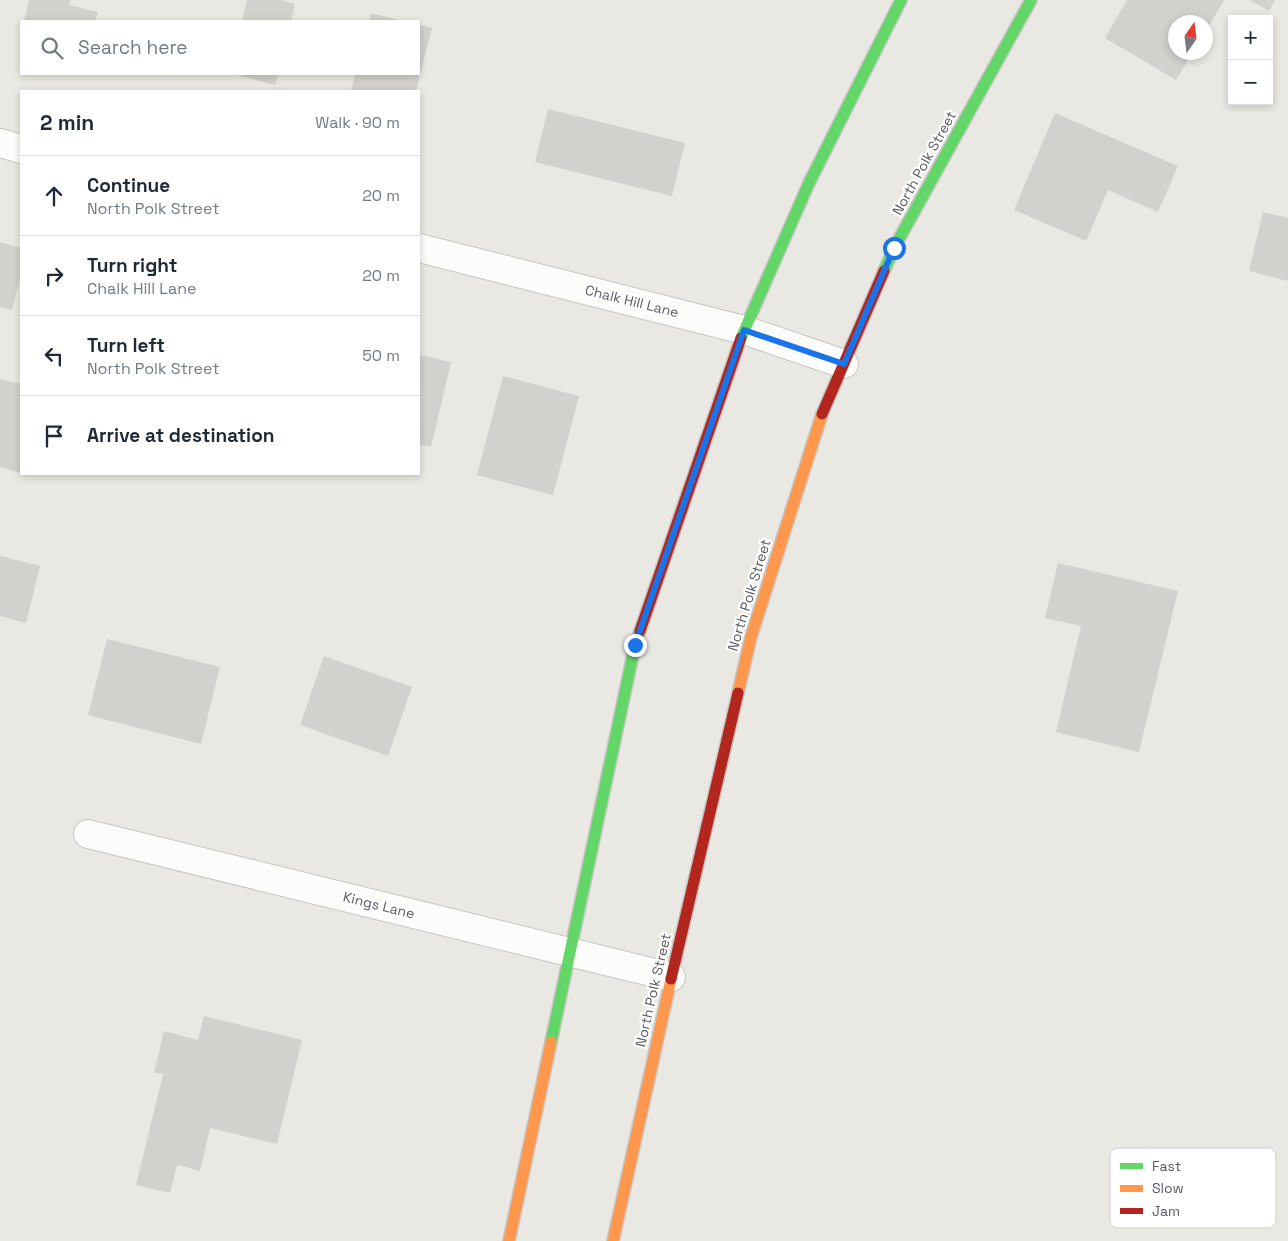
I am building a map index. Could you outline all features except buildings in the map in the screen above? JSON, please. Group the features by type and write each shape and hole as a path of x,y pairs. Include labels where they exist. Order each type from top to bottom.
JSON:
{"main road":[{"path":"509,1241 635,645 744,330 809,182 901,0"},
{"name":"North Polk Street","path":"612,1241 671,977 751,637 818,421 894,248 1031,0"}],"street":[{"path":"0,144 20,149"},
{"name":"Chalk Hill Lane","path":"420,248 744,330 844,364"},
{"name":"Kings Lane","path":"88,834 671,977"}],"traffic: fast":[{"path":"741,338 809,183 901,0"},
{"path":"884,271 894,248 1031,0"},
{"path":"551,1042 635,645 640,631"}],"traffic: slow":[{"path":"738,693 751,637 822,414"},
{"path":"613,1241 671,979"},
{"path":"509,1241 551,1042"}],"traffic: jam":[{"path":"822,414 884,271"},
{"path":"640,631 741,338"},
{"path":"671,979 738,693"}],"route":[{"path":"635,645 744,330 844,364 894,248"}]}
